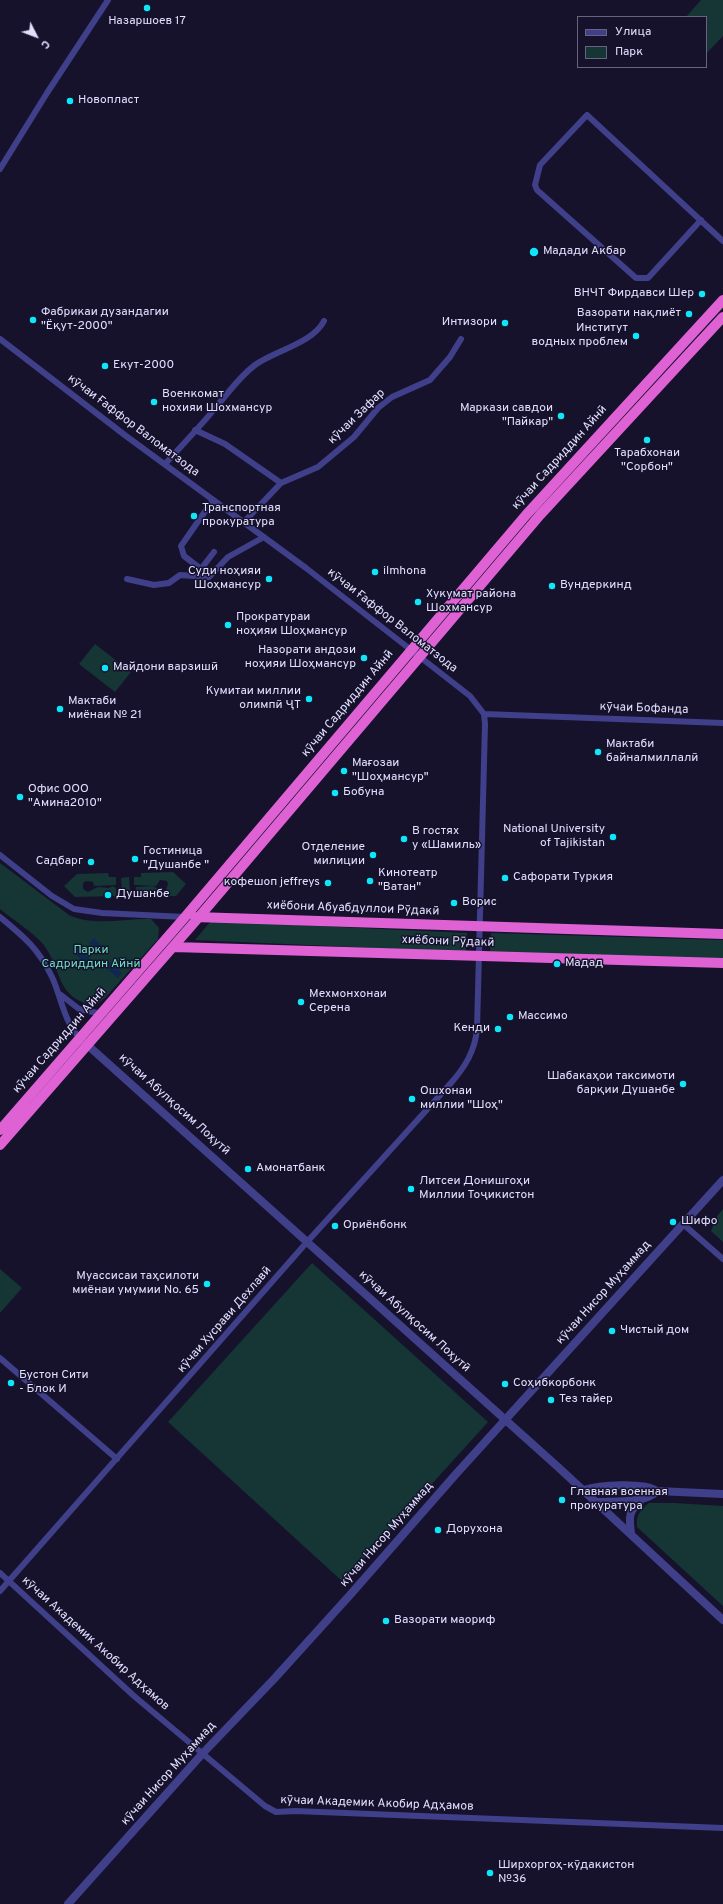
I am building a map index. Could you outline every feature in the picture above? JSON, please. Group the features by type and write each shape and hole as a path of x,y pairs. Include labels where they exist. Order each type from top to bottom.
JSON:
{"highway":[{"name":"кӯчаи Садриддин Айнӣ","path":"0,1145 43,1098 84,1041 101,1014 506,538 551,486 723,300"},
{"name":"кӯчаи Садриддин Айнӣ","path":"0,1130 34,1091 84,1041 113,1015 199,917 559,493 723,317"},
{"name":"хиёбони Абуабдуллои Рӯдакӣ","path":"185,917 478,925 723,934"},
{"name":"хиёбони Рӯдакӣ","path":"173,947 723,963"}],"street":[{"path":"0,169 47,93 108,0"},
{"path":"701,220 648,278 636,278 537,190 535,185 536,177 540,165 586,115 701,220 723,241"},
{"path":"165,464 216,407 234,384 256,364 312,334 321,327 324,321"},
{"name":"кӯчаи Ғаффор Валоматзода","path":"0,339 86,406 264,537 411,650 470,696 484,714"},
{"name":"кӯчаи Зафар","path":"244,522 281,483 318,467 354,437 378,408 392,397 430,380 450,358 461,339"},
{"path":"633,397 641,404"},
{"path":"195,430 225,444 281,483"},
{"path":"551,486 559,493"},
{"path":"214,500 181,546 184,556 201,568 214,552"},
{"path":"127,579 154,584 169,583 180,575 209,577 228,557 264,537"},
{"path":"506,538 515,545"},
{"path":"478,956 484,714"},
{"name":"кӯчаи Бофанда","path":"484,714 723,723"},
{"path":"288,795 296,802"},
{"name":"хиёбони Абуабдуллои Рӯдакӣ","path":"0,856 52,896 74,909 102,913 185,917"},
{"path":"0,917 37,950 60,994 70,1021 84,1041"},
{"name":"кӯчаи Хусрави Дехлавӣ","path":"0,1591 308,1242 451,1083 466,1063 472,1052 476,1035 478,956"},
{"path":"60,994 79,1009 113,1015"},
{"name":"кӯчаи Абулқосим Лоҳутӣ","path":"84,1041 584,1490 723,1620"},
{"name":"кӯчаи Нисор Муҳаммад","path":"68,1904 203,1753 299,1651 505,1420 723,1180"},
{"path":"683,1224 723,1260"},
{"path":"0,1358 117,1459"},
{"path":"584,1490 595,1487 648,1487 657,1491 723,1494"},
{"path":"597,1502 641,1500 650,1498 657,1491"},
{"path":"631,1534 629,1517 633,1507 641,1500"},
{"name":"кӯчаи Академик Акобир Адҳамов","path":"0,1573 134,1696 265,1806 276,1812 295,1811 723,1828"}],"green space":[{"path":"701,0 723,0 723,36 707,53 707,16 687,16"},
{"name":"Майдони варзишӣ","path":"95,644 131,672 115,692 79,664"},
{"name":"Парки Садриддин Айнӣ","path":"0,863 69,915 89,921 151,919 159,928 158,939 105,998 95,1006 82,1002 73,997 66,990 43,944 29,931 0,909"},
{"path":"173,872 186,884 176,896 135,896 136,887 153,886 162,891 166,890 168,884 167,881 160,880 156,886 134,885 134,877 141,877 141,873"},
{"path":"108,873 109,877 116,877 116,885 94,886 93,882 86,881 83,883 83,889 88,892 98,887 109,888 113,886 116,888 116,896 75,897 64,886 77,874"},
{"path":"129,877 130,892 122,893 121,878"},
{"path":"211,921 467,933 466,952 195,940"},
{"path":"491,933 723,940 723,960 490,952"},
{"path":"723,1209 723,1242 711,1231 717,1216"},
{"path":"312,1263 488,1422 343,1582 168,1422"},
{"path":"0,1269 22,1288 0,1313"},
{"path":"649,1503 723,1506 723,1606 637,1527 639,1513"}],"water":[{"path":"94,938 105,949 100,954 89,943"},
{"path":"80,950 93,962 89,967 75,954"},
{"path":"109,961 122,973 118,978 104,966"}],"place":[{"name":"Назаршоев 17","path":"147,8"},
{"name":"Новопласт","path":"70,101"},
{"name":"Мадади Акбар","path":"534,252"},
{"name":"ВНЧТ Фирдавси Шер","path":"702,294"},
{"name":"Вазорати нақлиёт","path":"689,314"},
{"name":"Фабрикаи дузандагии \"Ёқут-2000\"","path":"33,320"},
{"name":"Интизори","path":"505,323"},
{"name":"Институт водных проблем","path":"636,336"},
{"name":"Екут-2000","path":"105,366"},
{"name":"Военкомат нохияи Шохмансур","path":"154,402"},
{"name":"Маркази савдои \"Пайкар\"","path":"561,416"},
{"name":"Тарабхонаи \"Сорбон\"","path":"647,440"},
{"name":"Транспортная прокуратура","path":"194,516"},
{"name":"ilmhona","path":"375,572"},
{"name":"Суди ноҳияи Шоҳмансур","path":"269,579"},
{"name":"Вундеркинд","path":"552,586"},
{"name":"Хукумат района Шохмансур","path":"418,602"},
{"name":"Прократураи ноҳияи Шоҳмансур","path":"228,625"},
{"name":"Назорати андози ноҳияи Шоҳмансур","path":"364,658"},
{"name":"Майдони варзишӣ","path":"105,668"},
{"name":"Кумитаи миллии олимпӣ ҶТ","path":"309,699"},
{"name":"Мактаби миёнаи № 21","path":"60,709"},
{"name":"Мактаби байналмиллалӣ","path":"598,752"},
{"name":"Мағозаи \"Шоҳмансур\"","path":"344,771"},
{"name":"Бобуна","path":"335,793"},
{"name":"Офис ООО \"Амина2010\"","path":"20,797"},
{"name":"National University of Tajikistan","path":"613,837"},
{"name":"В гостях у «Шамиль»","path":"404,839"},
{"name":"Отделение милиции","path":"373,855"},
{"name":"Гостиница \"Душанбе \"","path":"135,859"},
{"name":"Садбарг","path":"91,862"},
{"name":"Сафорати Туркия","path":"505,878"},
{"name":"Кинотеатр \"Ватан\"","path":"370,881"},
{"name":"кофешоп jeffreys","path":"328,883"},
{"name":"Душанбе","path":"108,895"},
{"name":"Ворис","path":"454,903"},
{"name":"Мадад","path":"557,964"},
{"name":"Мехмонхонаи Серена","path":"301,1002"},
{"name":"Массимо","path":"510,1017"},
{"name":"Кенди","path":"498,1029"},
{"name":"Шабакаҳои таксимоти барқии Душанбе","path":"683,1084"},
{"name":"Ошхонаи миллии \"Шоҳ\"","path":"412,1099"},
{"name":"Амонатбанк","path":"248,1169"},
{"name":"Литсеи Донишгоҳи Миллии Тоҷикистон","path":"411,1189"},
{"name":"Шифо","path":"673,1222"},
{"name":"Ориёнбонк","path":"335,1226"},
{"name":"Муассисаи таҳсилоти миёнаи умумии No. 65","path":"207,1284"},
{"name":"Чистый дом","path":"612,1331"},
{"name":"Бустон Сити - Блок И","path":"11,1383"},
{"name":"Соҳибкорбонк","path":"505,1384"},
{"name":"Тез тайер","path":"551,1400"},
{"name":"Главная военная прокуратура","path":"562,1500"},
{"name":"Дорухона","path":"438,1530"},
{"name":"Вазорати маориф","path":"386,1621"},
{"name":"Ширхоргоҳ-кӯдакистон №36","path":"490,1873"}]}
